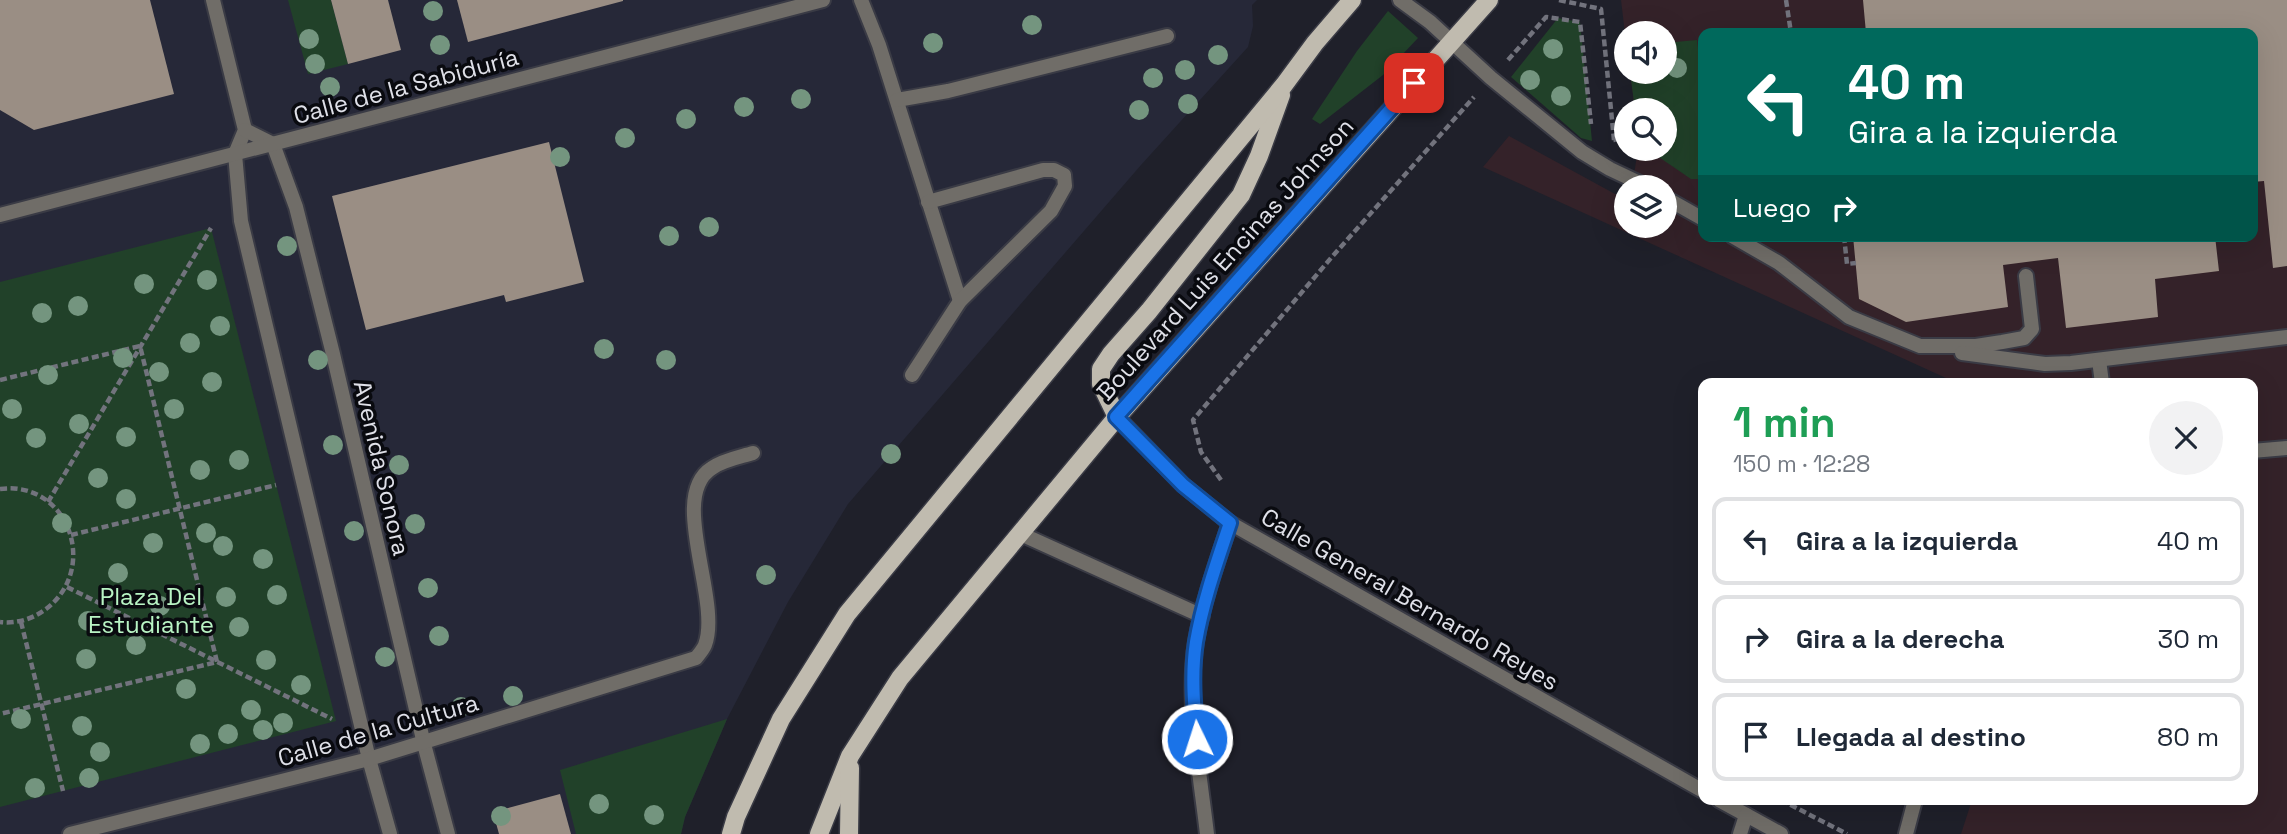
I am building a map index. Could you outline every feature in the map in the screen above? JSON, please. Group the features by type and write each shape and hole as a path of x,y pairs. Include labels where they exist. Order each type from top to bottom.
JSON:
{"main road":[{"name":"Boulevard Luis Encinas Johnson","path":"819,834 850,757 900,678 1116,417 1489,0"},
{"path":"731,834 736,817 781,719 848,614 1284,85 1309,50 1355,1"},
{"path":"1116,417 1101,384 1101,369 1241,195 1270,128 1284,85"},
{"path":"849,834 850,757"}],"street":[{"path":"213,0 245,130 235,154 241,221 369,759 390,834"},
{"name":"Calle de la Sabiduría","path":"0,215 823,0"},
{"path":"861,0 897,100 960,301"},
{"path":"1400,0 1430,22 1491,78 1582,152 1625,175"},
{"path":"1415,0 1451,41"},
{"path":"897,100 948,91 1167,36"},
{"path":"245,130 273,144"},
{"name":"Avenida Sonora","path":"273,144 299,221 448,834"},
{"path":"912,374 960,301 1051,212 1065,186 1063,175 1054,170 1043,170 928,202"},
{"path":"1677,204 1698,216"},
{"path":"1742,242 1779,263 1849,317 1920,345 2045,364 2287,337"},
{"path":"1920,345 1976,346 2024,338 2032,329 2026,276"},
{"path":"2099,360 2101,378"},
{"name":"Calle General Bernardo Reyes","path":"1116,417 1183,485 1230,523 1698,788"},
{"path":"2258,450 2287,448"},
{"name":"Calle de la Cultura","path":"80,833 424,744 696,658 705,647 709,620 695,523 694,497 698,482 712,468 753,453"},
{"path":"1207,834 1193,685 1196,643 1205,601 1230,523"},
{"path":"1021,534 1202,616"},
{"path":"1728,805 1781,834"},
{"path":"1906,834 1914,805"},
{"path":"1740,834 1746,815"}],"path":[{"path":"1559,0 1601,9 1614,140 1603,140"},
{"path":"1787,0 1790,28"},
{"path":"1224,484 1201,452 1193,420 1331,258 1546,17 1580,22 1591,128"},
{"path":"48,502 211,228"},
{"path":"1845,242 1847,264 1856,263"},
{"path":"0,380 140,346"},
{"path":"140,346 217,662"},
{"path":"71,535 276,485"},
{"path":"0,489 30,492 48,502 62,516 71,535 75,553 67,587 55,603 40,615 21,622 0,622"},
{"path":"67,587 336,721"},
{"path":"21,622 63,791"},
{"path":"0,714 217,662"},
{"path":"1791,805 1847,834"}],"shaded area":[{"path":"0,0 1257,0 1252,5 1253,26 1248,47 1141,165 848,504 788,602 727,719 685,817 681,834 0,834"},
{"path":"1621,0 2287,0 2287,834 1961,834 1970,805 2258,805 2258,378 1946,378 1639,238 1677,238 1677,175 1634,175 1636,161 1677,161 1677,98 1633,98 1632,84 1677,84 1677,21 1624,21"},
{"path":"1509,136 1614,193 1614,227 1483,167"}],"green space":[{"path":"288,0 331,0 348,64 308,74"},
{"path":"1388,11 1418,38 1383,75 1320,124 1312,119 1357,51"},
{"path":"1558,18 1580,22 1592,141 1581,138 1511,77"},
{"path":"1697,40 1698,179 1691,179 1665,161 1677,161 1677,98 1633,98 1632,84 1677,84 1677,42"},
{"name":"Plaza Del Estudiante","path":"211,228 336,721 0,807 0,282"},
{"path":"727,719 685,817 681,834 576,834 560,770"}],"building":[{"path":"0,0 150,0 174,94 34,130 0,110"},
{"path":"331,0 388,0 401,50 348,64"},
{"path":"457,0 623,0 623,1 468,42"},
{"path":"1863,0 2287,0 2287,266 2273,268 2264,181 2258,182 2258,28 1866,28"},
{"path":"549,142 584,282 506,302 504,295 366,330 332,196"},
{"path":"1854,242 2216,242 2219,271 2155,279 2158,317 2066,328 2058,258 2003,265 2008,307 1906,322 1859,299"},
{"path":"560,794 571,834 499,834 493,812"}],"route":[{"path":"1197,739 1193,685 1196,643 1205,601 1230,523 1183,485 1116,417 1414,83"}]}
